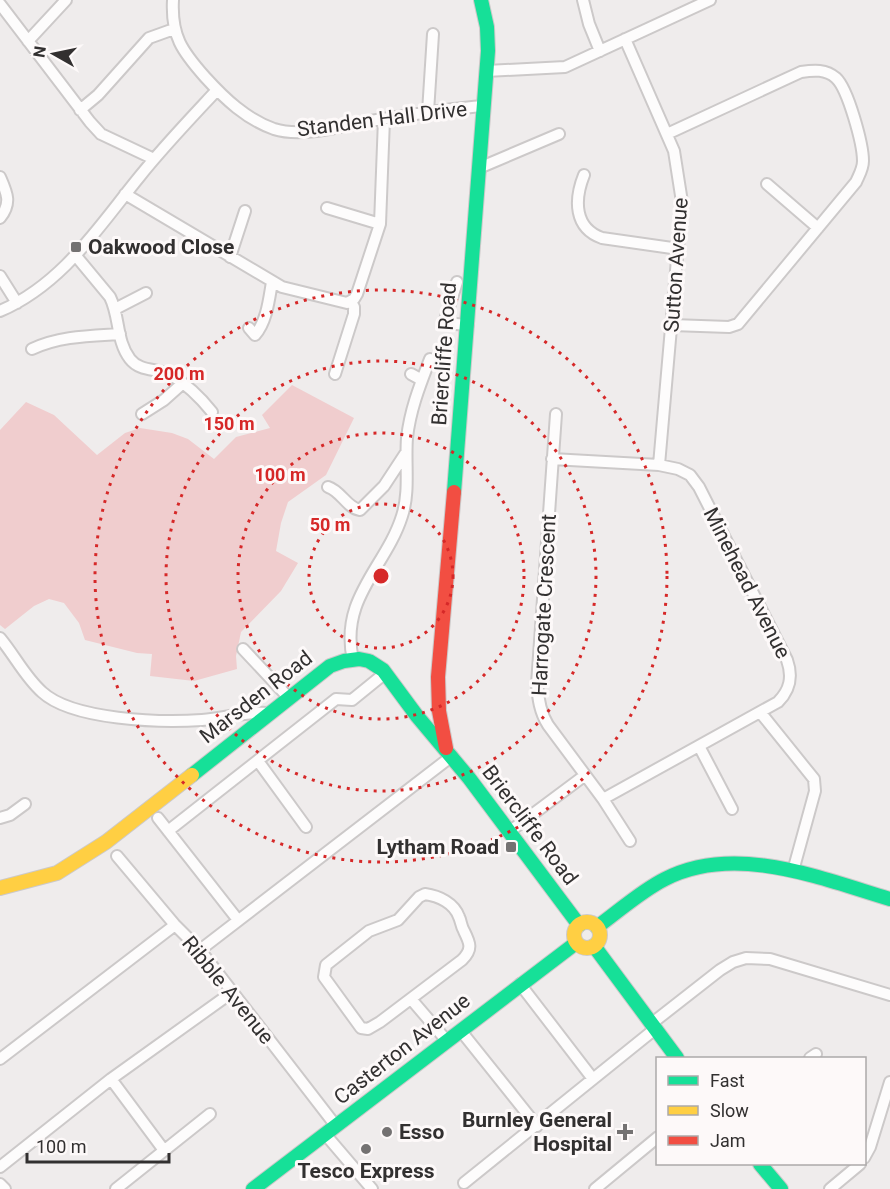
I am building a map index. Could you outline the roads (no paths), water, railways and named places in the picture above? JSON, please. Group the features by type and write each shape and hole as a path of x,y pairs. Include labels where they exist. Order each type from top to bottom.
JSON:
{"main road":[{"name":"Briercliffe Road","path":"449,753 439,711 438,677 484,106 487,27 481,0"},
{"name":"Marsden Road","path":"0,888 57,873 106,842 330,666 344,660 352,660"},
{"name":"Briercliffe Road","path":"352,660 369,661 378,666 416,716 449,753 579,925"},
{"path":"416,716 439,711"},
{"path":"597,927 666,879 707,866 754,864 793,871 890,899"},
{"path":"588,922 597,927 600,937 594,946 585,948 576,943 574,933 579,925 588,922"},
{"name":"Casterton Avenue","path":"253,1189 576,943"},
{"path":"594,946 676,1057"},
{"path":"761,1165 781,1189"}],"street":[{"path":"28,41 66,0"},
{"name":"Standen Hall Drive","path":"173,0 174,29 186,55 229,103 274,128 299,132 428,112 484,106"},
{"path":"583,0 589,24 600,51"},
{"path":"486,71 565,67 625,39 688,5 710,0"},
{"path":"0,4 80,110 101,134 154,159"},
{"path":"80,110 98,96 149,38 174,29"},
{"path":"428,112 433,34"},
{"name":"Sutton Avenue","path":"625,39 674,152 681,188 680,249 659,465"},
{"path":"667,134 801,72 818,70 834,76 846,90 862,149 863,161 856,182 738,324 729,327 672,325"},
{"path":"0,311 17,303 51,279 76,256 154,159 217,90"},
{"path":"125,195 272,282 342,303 351,302 357,294 380,224 384,119"},
{"path":"479,168 559,134"},
{"path":"584,175 575,185 577,208 582,224 594,235 680,249"},
{"path":"0,177 9,199 8,206 0,218"},
{"path":"767,184 818,228"},
{"path":"327,208 380,224"},
{"path":"230,257 246,217"},
{"path":"76,256 110,297 115,309 123,349 134,364 141,368 158,369 183,383 194,390 201,405 212,412"},
{"path":"0,276 17,303"},
{"path":"254,334 259,330 265,314 272,282"},
{"path":"457,282 444,323 468,325"},
{"path":"115,309 146,293"},
{"path":"335,374 347,356 354,314 351,302"},
{"path":"32,349 46,342 64,338 120,334"},
{"path":"352,660 349,635 357,605 367,579 396,533 403,514 410,417 430,359"},
{"path":"411,374 422,380"},
{"path":"142,414 164,400 183,383"},
{"name":"Harrogate Crescent","path":"556,414 537,684 541,712 630,840"},
{"path":"328,487 336,489 354,509 360,510 384,486 406,451"},
{"name":"Minehead Avenue","path":"552,459 659,465 678,469 690,475 699,487 790,670 790,684 785,695 778,702 603,799"},
{"path":"0,638 42,693 58,703 86,712 143,719 185,720 203,720 251,712 270,713"},
{"path":"243,649 289,698"},
{"path":"168,831 336,699 352,700 384,674"},
{"path":"760,712 814,779 815,791 793,871"},
{"path":"699,746 732,809"},
{"path":"200,950 449,753"},
{"path":"258,761 306,827"},
{"path":"509,832 584,776"},
{"path":"0,818 12,814 25,804"},
{"path":"12,814 18,824"},
{"path":"158,818 238,920"},
{"name":"Ribble Avenue","path":"117,856 175,925 200,950 372,1189"},
{"path":"425,894 434,895 455,909 470,941 470,948 462,960 411,999 368,1029 361,1028 324,977 323,970 332,959 369,931 398,920 418,897 425,894"},
{"path":"0,1059 175,925"},
{"path":"464,1183 537,1126 720,970 733,962 746,958 776,961 890,995"},
{"path":"520,984 593,1079"},
{"path":"0,1167 111,1079 231,993"},
{"path":"411,999 447,1041"},
{"path":"461,1030 537,1126"},
{"path":"111,1079 163,1149"},
{"path":"866,1154 890,1083"},
{"path":"116,1189 163,1149 210,1114"},
{"path":"595,1189 656,1138"},
{"path":"830,1189 859,1165"},
{"path":"0,1184 5,1189"}],"place":[{"name":"Oakwood Close","path":"76,247"},
{"name":"Lytham Road","path":"511,847"},
{"name":"Esso","path":"387,1132"},
{"name":"Burnley General Hospital","path":"625,1132"},
{"name":"Tesco Express","path":"366,1149"}]}
